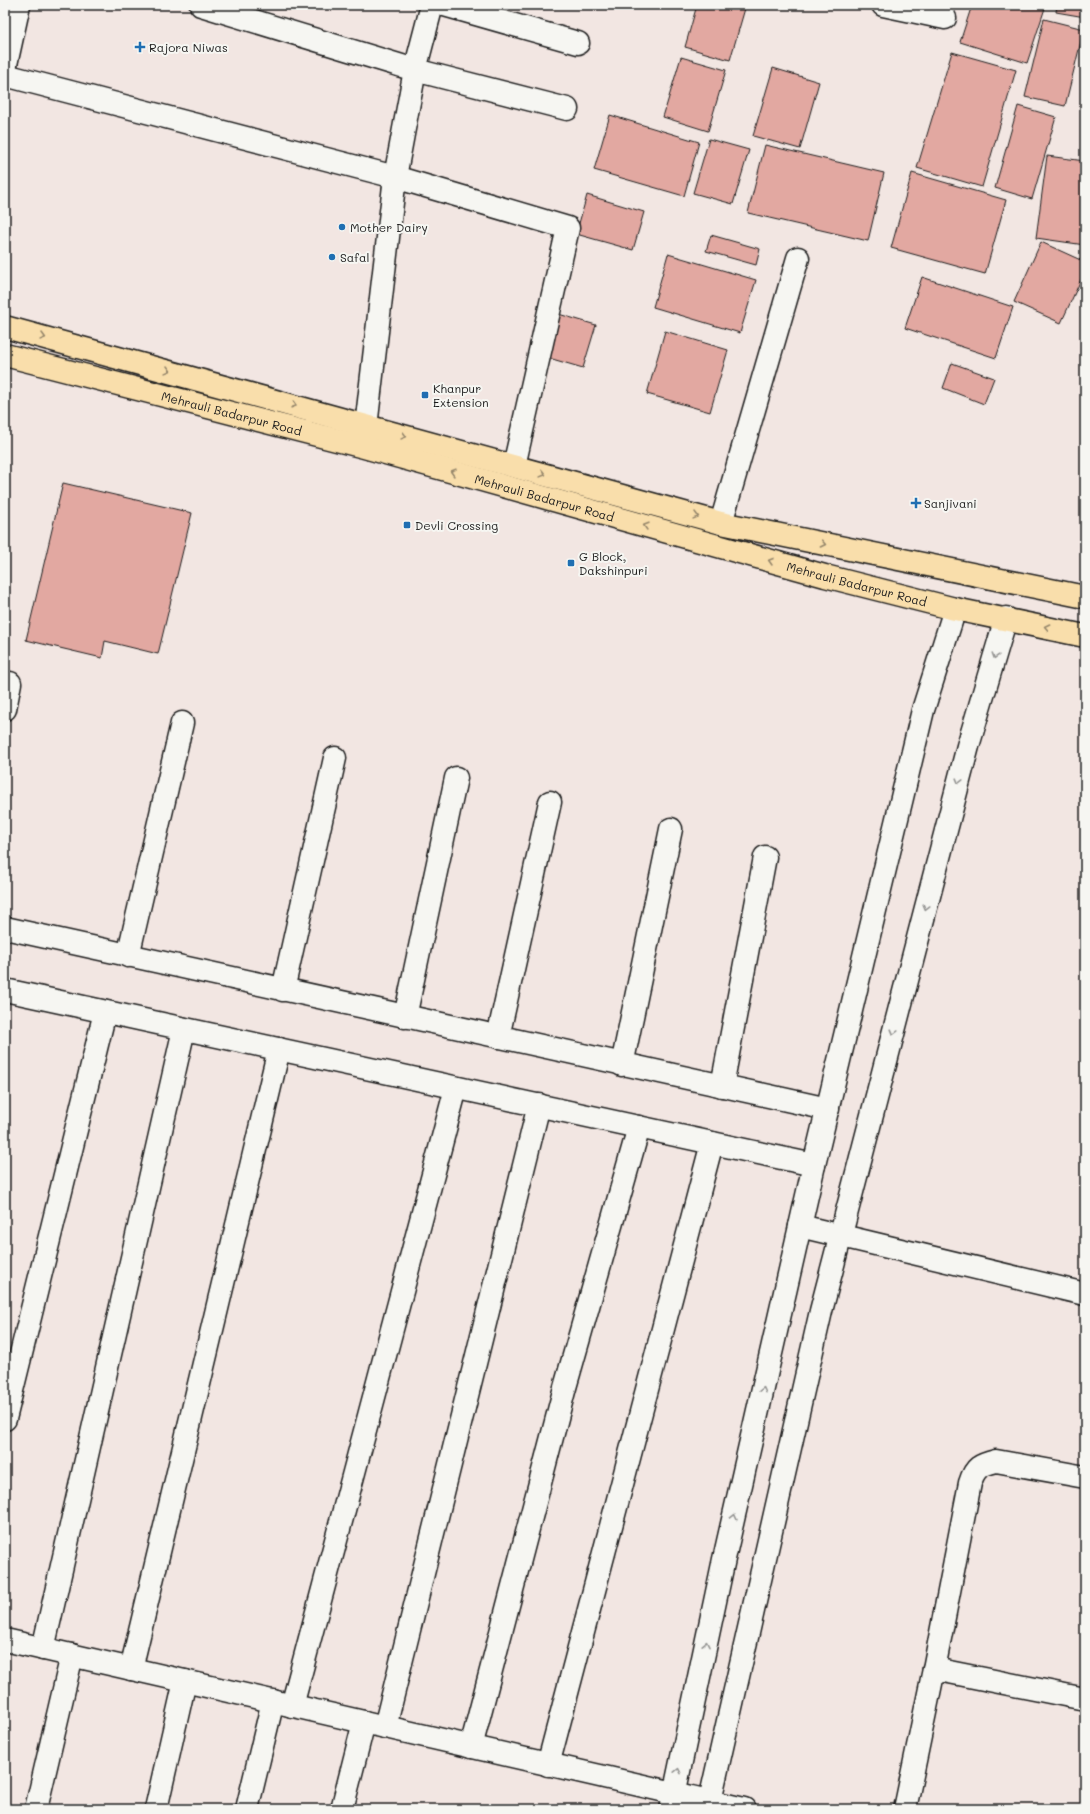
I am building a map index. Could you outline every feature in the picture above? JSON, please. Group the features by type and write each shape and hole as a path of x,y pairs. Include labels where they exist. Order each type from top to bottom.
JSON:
{"main road":[{"name":"Mehrauli Badarpur Road","path":"5,327 721,523 1085,597"},
{"name":"Mehrauli Badarpur Road","path":"5,355 364,447 804,570 955,609 1006,618 1085,636"}],"street":[{"path":"5,69 19,5"},
{"path":"201,5 415,70 567,109"},
{"path":"364,447 394,177 415,70 432,5"},
{"path":"444,5 578,43"},
{"path":"883,5 945,18"},
{"path":"5,75 394,177 566,227 569,230 514,466"},
{"path":"721,523 798,258"},
{"path":"672,1801 724,1559 814,1165 923,710 955,609"},
{"path":"709,1805 821,1311 968,746 1006,618"},
{"path":"5,708 10,683"},
{"path":"128,956 182,723"},
{"path":"283,990 335,758"},
{"path":"405,1017 456,778"},
{"path":"498,1037 550,802"},
{"path":"622,1064 671,829"},
{"path":"722,1086 765,857"},
{"path":"5,928 828,1110"},
{"path":"5,990 814,1165"},
{"path":"5,1419 105,1012"},
{"path":"42,1649 184,1029"},
{"path":"131,1668 279,1049"},
{"path":"247,1809 282,1704 456,1088"},
{"path":"385,1727 539,1105"},
{"path":"471,1747 564,1391 639,1127"},
{"path":"548,1765 712,1143"},
{"path":"800,1226 1085,1294"},
{"path":"905,1809 970,1483 974,1472 983,1464 996,1461 1085,1477"},
{"path":"5,1640 548,1765 672,1801 744,1809"},
{"path":"36,1809 72,1655"},
{"path":"934,1669 1085,1699"},
{"path":"156,1809 185,1681"},
{"path":"342,1809 364,1722"}],"building":[{"path":"697,5 746,5 730,60 685,47"},
{"path":"972,5 1046,5 1027,63 960,42"},
{"path":"1057,5 1085,5 1085,17 1056,12"},
{"path":"1044,19 1084,29 1065,106 1025,97"},
{"path":"952,52 1016,70 982,187 917,168"},
{"path":"1085,52 1085,109 1081,109"},
{"path":"681,57 726,70 708,131 663,117"},
{"path":"773,68 819,82 800,149 753,136"},
{"path":"1018,106 1056,117 1032,199 995,188"},
{"path":"610,115 699,142 684,196 594,170"},
{"path":"709,139 749,150 733,204 693,193"},
{"path":"765,145 884,173 868,241 748,213"},
{"path":"1047,156 1085,161 1085,245 1036,238"},
{"path":"912,173 1006,200 985,274 891,248"},
{"path":"587,195 644,212 633,250 576,234"},
{"path":"711,235 760,249 756,265 706,251"},
{"path":"1041,242 1085,262 1085,271 1061,323 1014,302"},
{"path":"668,254 756,280 740,333 653,307"},
{"path":"922,277 1013,307 996,358 905,328"},
{"path":"555,313 596,325 583,368 542,356"},
{"path":"665,331 728,350 710,412 647,394"},
{"path":"952,363 994,378 984,404 943,388"},
{"path":"63,483 192,513 158,654 105,641 102,658 26,640"}],"place":[{"name":"Rajora Niwas","path":"140,47"},
{"name":"Mother Dairy","path":"342,227"},
{"name":"Safal","path":"332,257"},
{"name":"Khanpur Extension","path":"425,395"},
{"name":"Sanjivani","path":"916,503"},
{"name":"Devli Crossing","path":"407,525"},
{"name":"G Block, Dakshinpuri","path":"571,563"}]}
